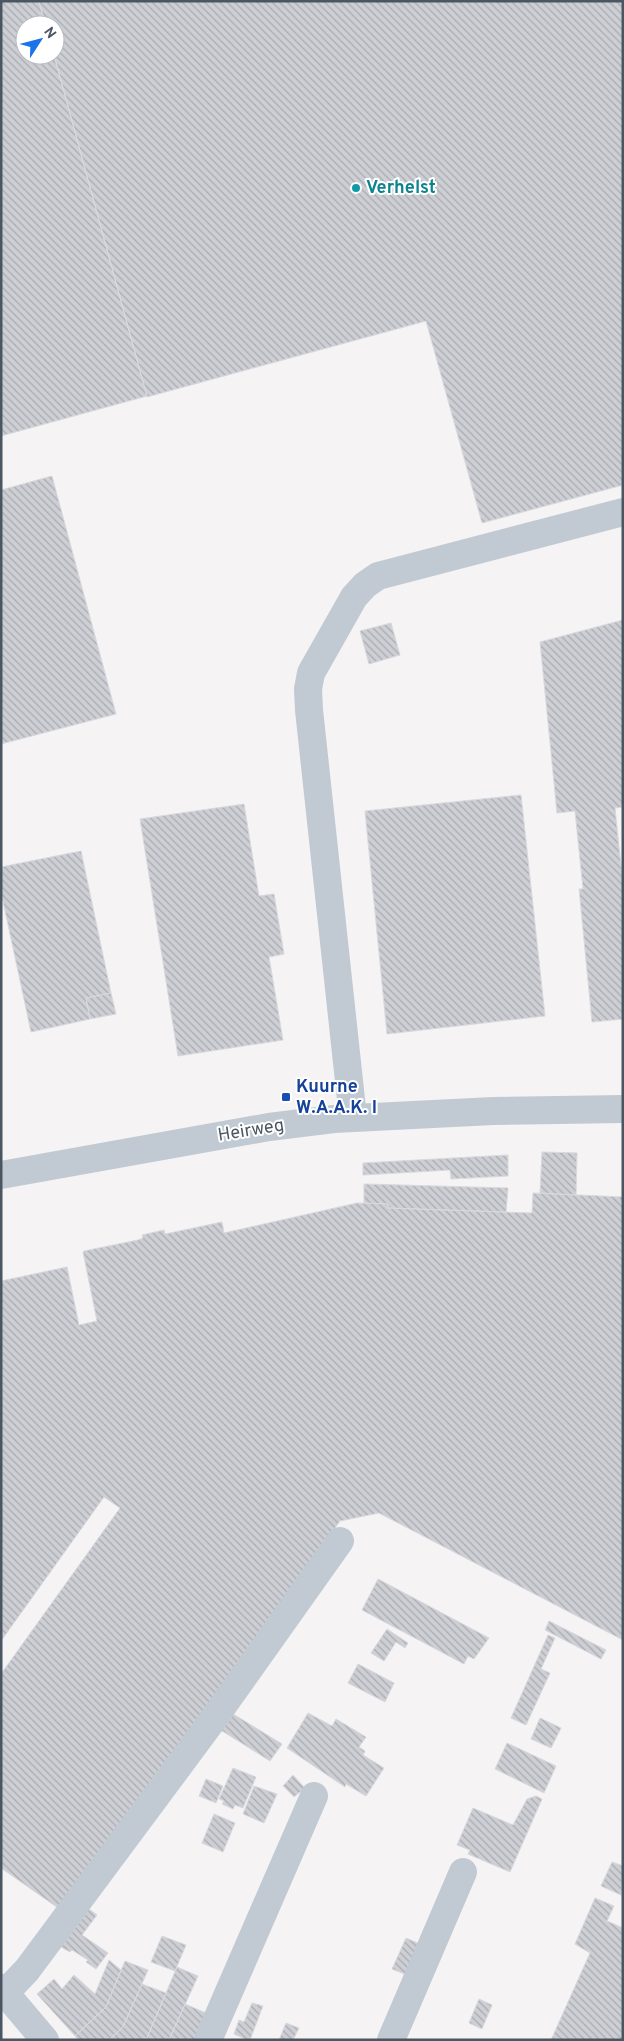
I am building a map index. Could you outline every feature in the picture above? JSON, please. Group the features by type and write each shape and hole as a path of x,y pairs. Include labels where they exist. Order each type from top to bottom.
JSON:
{"street":[{"path":"353,1118 309,710 308,689 311,673 354,597 365,585 378,576 623,512"},
{"name":"Heirweg","path":"1,1175 269,1127 353,1118 493,1111 623,1110"},
{"path":"46,2040 3,1990 27,1970 204,1733 340,1541"},
{"path":"208,2040 314,1796"},
{"path":"391,2040 463,1872"}],"building":[{"path":"1,1 39,1 42,15 15,15 15,65 57,65 147,396 1,436"},
{"name":"Verhelst","path":"39,1 623,1 623,485 482,523 426,321 147,397 57,65 65,65 65,15 42,15"},
{"path":"52,476 116,714 1,744 1,490"},
{"path":"623,620 623,807 615,808 623,885 623,1019 592,1022 579,889 583,889 575,811 557,813 540,642"},
{"path":"391,623 400,655 369,664 360,631"},
{"path":"521,795 545,1016 387,1034 365,811"},
{"path":"244,804 259,896 274,894 284,954 269,957 283,1040 178,1056 140,819"},
{"path":"81,851 111,993 86,998 90,1019 31,1032 1,892 1,867"},
{"path":"111,993 116,1014 90,1019 86,998"},
{"path":"542,1152 577,1153 576,1195 540,1193"},
{"path":"508,1155 508,1176 451,1179 450,1170 363,1175 363,1163"},
{"path":"364,1184 508,1188 506,1212 388,1208 388,1204 364,1203"},
{"path":"533,1193 623,1197 623,1640 379,1513 340,1521 61,1910 1,1868 1,1674 120,1508 104,1497 1,1641 1,1281 67,1267 79,1325 97,1321 84,1251 138,1240 143,1238 142,1235 164,1230 165,1234 222,1222 224,1233 357,1203 388,1204 388,1208 532,1213"},
{"path":"378,1579 489,1638 474,1659 468,1656 464,1664 362,1610"},
{"path":"549,1621 606,1650 601,1659 545,1630"},
{"path":"387,1629 408,1643 405,1648 396,1642 384,1661 371,1653"},
{"path":"548,1635 555,1638 541,1669 550,1673 526,1725 511,1718"},
{"path":"358,1664 394,1683 385,1702 348,1683"},
{"path":"230,1712 282,1744 270,1761 219,1729"},
{"path":"308,1713 332,1726 336,1719 366,1737 359,1747 365,1751 363,1755 384,1768 366,1796 346,1784 345,1787 287,1748"},
{"path":"540,1718 561,1728 551,1748 531,1739"},
{"path":"507,1743 556,1766 544,1793 495,1769"},
{"path":"233,1768 256,1777 243,1808 235,1805 233,1809 222,1804 224,1801 219,1799"},
{"path":"293,1775 305,1788 294,1797 283,1786"},
{"path":"206,1779 223,1786 216,1803 199,1796"},
{"path":"254,1786 277,1794 264,1823 243,1814"},
{"path":"536,1796 542,1799 510,1872 468,1854 470,1850 457,1845 473,1808 513,1825 527,1799"},
{"path":"214,1814 235,1823 223,1852 202,1843"},
{"path":"612,1862 623,1866 621,1895 601,1886"},
{"path":"595,1898 614,1906 607,1921 623,1928 623,2040 551,2040 590,1953 575,1944"},
{"path":"89,1909 97,1915 82,1935 108,1953 96,1969 86,1962 88,1960 72,1950 70,1952 61,1947"},
{"path":"162,1936 186,1945 175,1971 151,1962"},
{"path":"406,1938 420,1944 407,1975 392,1969"},
{"path":"109,1960 121,1970 106,2007 75,2036 37,1994 54,1979 62,1989 74,1975 95,1994"},
{"path":"125,1961 148,1970 123,2027 109,2040 78,2040 75,2036 106,2007"},
{"path":"177,1967 198,1976 169,2040 146,2040"},
{"path":"142,1984 166,1993 146,2040 109,2040 123,2027"},
{"path":"479,1999 492,2005 482,2029 469,2023"},
{"path":"252,2003 263,2006 250,2040 248,2040 234,2034 239,2020 244,2022"},
{"path":"185,2004 206,2013 195,2040 169,2040"},
{"path":"286,2023 299,2028 293,2040 279,2040"}],"place":[{"name":"Verhelst","path":"356,188"},
{"name":"Kuurne W.A.A.K. I","path":"286,1097"}]}
